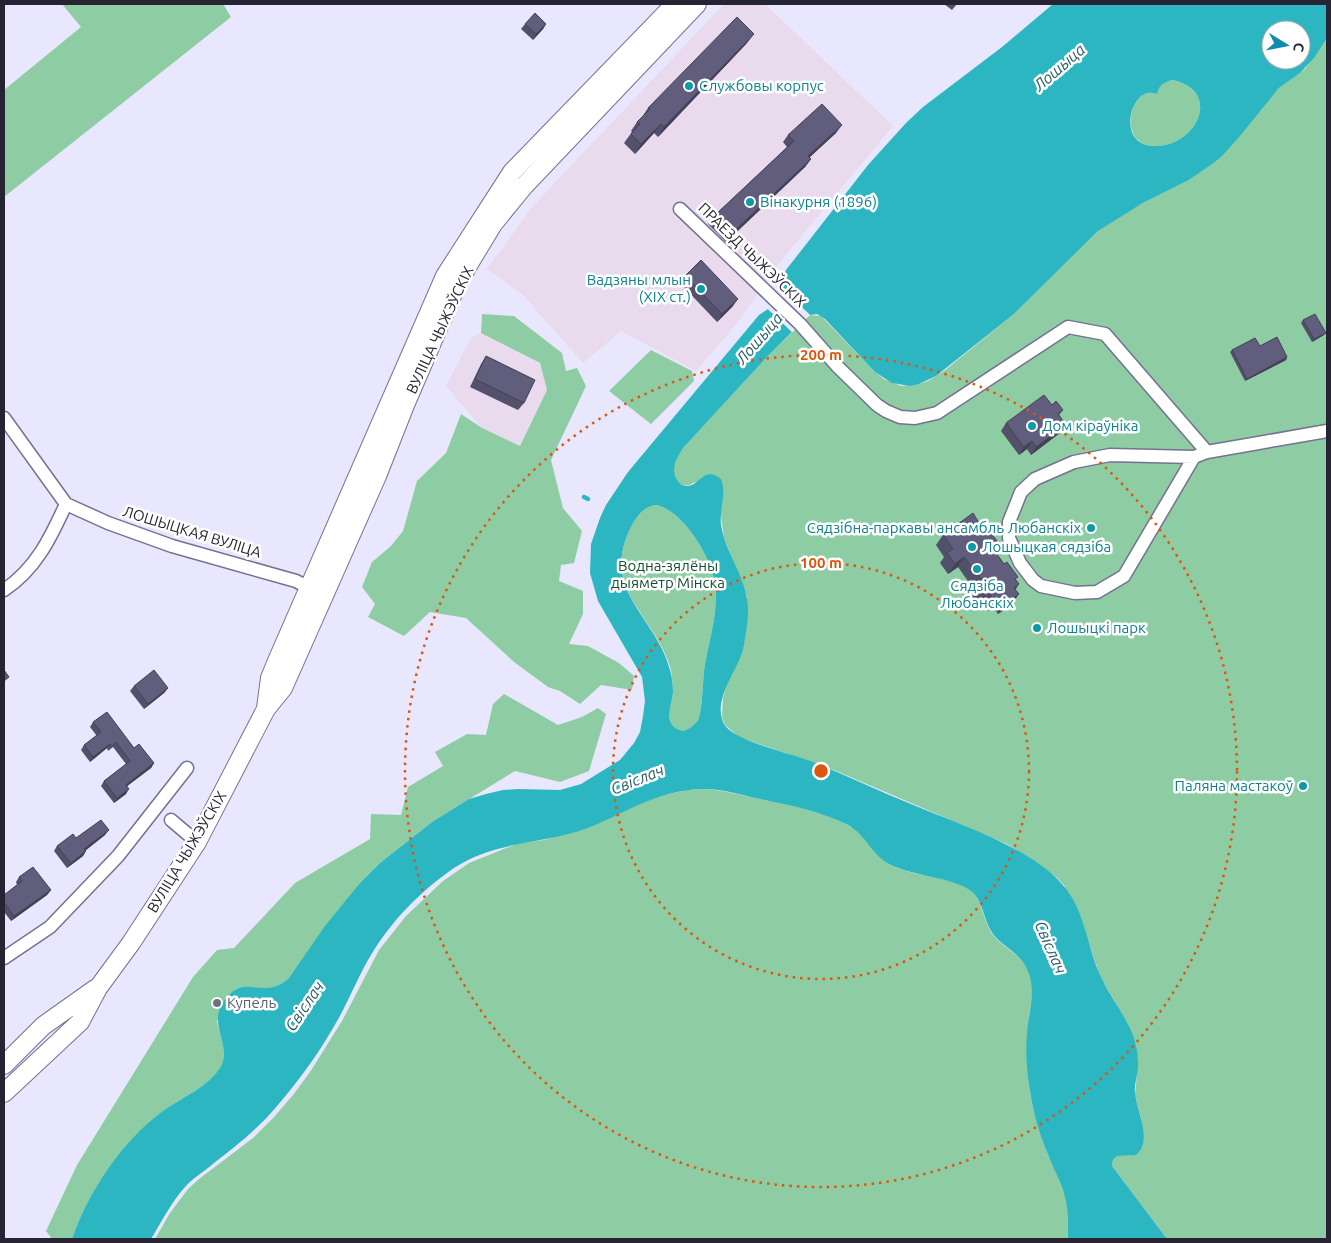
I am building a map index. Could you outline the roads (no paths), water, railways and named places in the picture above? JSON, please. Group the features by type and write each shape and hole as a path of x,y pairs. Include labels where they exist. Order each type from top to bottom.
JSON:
{"street":[{"name":"ВУЛІЦА ЧЫЖЭЎСКІХ","path":"266,709 270,678 308,587 450,268 512,172 675,4"},
{"name":"ВУЛІЦА ЧЫЖЭЎСКІХ","path":"4,1093 80,1022 98,988 131,943 196,842 266,709 283,688 377,476 405,405 458,282 493,224 524,186 697,4"},
{"name":"ПРАЕЗД ЧЫЖЭЎСКІХ","path":"680,209 800,324 838,367 877,405 886,411 900,417 915,418 937,413 1068,327 1105,334 1207,452"},
{"name":"ЛОШЫЦКАЯ ВУЛІЦА","path":"4,418 66,504 108,523 172,546 296,581 324,596"},
{"path":"1194,457 1124,576 1098,592 1075,594 1041,586 1033,580 1020,563 1009,538 1008,522 1021,492 1035,479 1074,462 1110,455 1194,457 1207,452 1327,430"},
{"path":"4,590 27,571 42,553 66,504"},
{"path":"4,958 50,927 118,856 187,768"},
{"path":"171,820 196,842"},
{"name":"ВУЛІЦА ЧЫЖЭЎСКІХ","path":"4,1065 43,1026 98,988"}],"water":[{"path":"1053,4 1327,4 1327,38 1311,61 1311,20 1261,20 1261,70 1303,70 1279,88 1222,156 1189,180 1141,204 1098,231 1014,314 936,376 910,386 892,383 875,372 825,319 817,314 810,315 797,303 779,319 792,332 684,447 674,467 677,480 685,486 691,485 710,474 721,479 723,484 721,525 723,535 742,580 747,599 747,628 744,645 721,704 724,724 739,736 813,762 1012,847 1048,870 1070,894 1081,917 1101,977 1130,1028 1137,1049 1138,1065 1135,1093 1143,1126 1143,1142 1141,1149 1136,1155 1117,1156 1114,1158 1112,1166 1167,1239 1068,1239 1067,1207 1064,1192 1041,1136 1030,1090 1026,1050 1032,984 1024,963 993,934 975,895 959,884 910,872 889,864 878,856 854,829 838,820 793,806 732,792 704,789 682,791 662,796 576,832 498,849 468,860 454,868 419,896 379,942 328,1037 286,1095 255,1129 186,1186 151,1239 72,1239 87,1203 97,1185 108,1168 134,1137 163,1111 200,1088 218,1071 223,1062 224,1052 218,1025 218,1015 230,994 243,987 272,987 289,978 325,926 360,883 380,863 432,822 469,799 503,790 560,790 581,784 620,760 634,743 640,732 645,701 642,677 598,601 590,573 591,544 600,518 606,505 628,472 759,315 768,309 772,313 790,296 779,285 786,270 868,165 923,107 1002,47","holes":["1172,80 1188,86 1197,95 1200,105 1198,117 1193,128 1171,144 1156,146 1143,144 1135,138 1131,129 1132,110 1142,96 1150,93 1157,94 1160,86","656,505 666,509 686,525 708,561 715,584 716,606 704,671 699,716 693,726 683,731 676,729 670,721 673,684 663,651 633,602 626,586 622,569 623,549 631,527 641,513 647,508"]}],"waterway":[{"path":"584,497 588,499"}],"place":[{"name":"Службовы корпус","path":"689,86"},
{"name":"Вінакурня (1896)","path":"750,202"},
{"name":"Вадзяны млын (XIX ст.)","path":"701,289"},
{"name":"Дом кіраўніка","path":"1032,426"},
{"name":"Сядзібна-паркавы ансамбль Любанскіх","path":"1091,528"},
{"name":"Лошыцкая сядзіба","path":"972,547"},
{"name":"Сядзіба Любанскіх","path":"977,569"},
{"name":"Лошыцкі парк","path":"1037,628"},
{"name":"Паляна мастакоў","path":"1303,786"},
{"name":"Купель","path":"217,1003"}],"water label":[{"name":"Лошыца","path":"1059,67"},
{"name":"Лошыца","path":"759,338"},
{"name":"Свіслач","path":"637,779"},
{"name":"Свіслач","path":"1051,947"},
{"name":"Свіслач","path":"304,1006"}],"park label":[{"name":"Водна-зялёны дыяметр Мінска","path":"668,574"}]}
